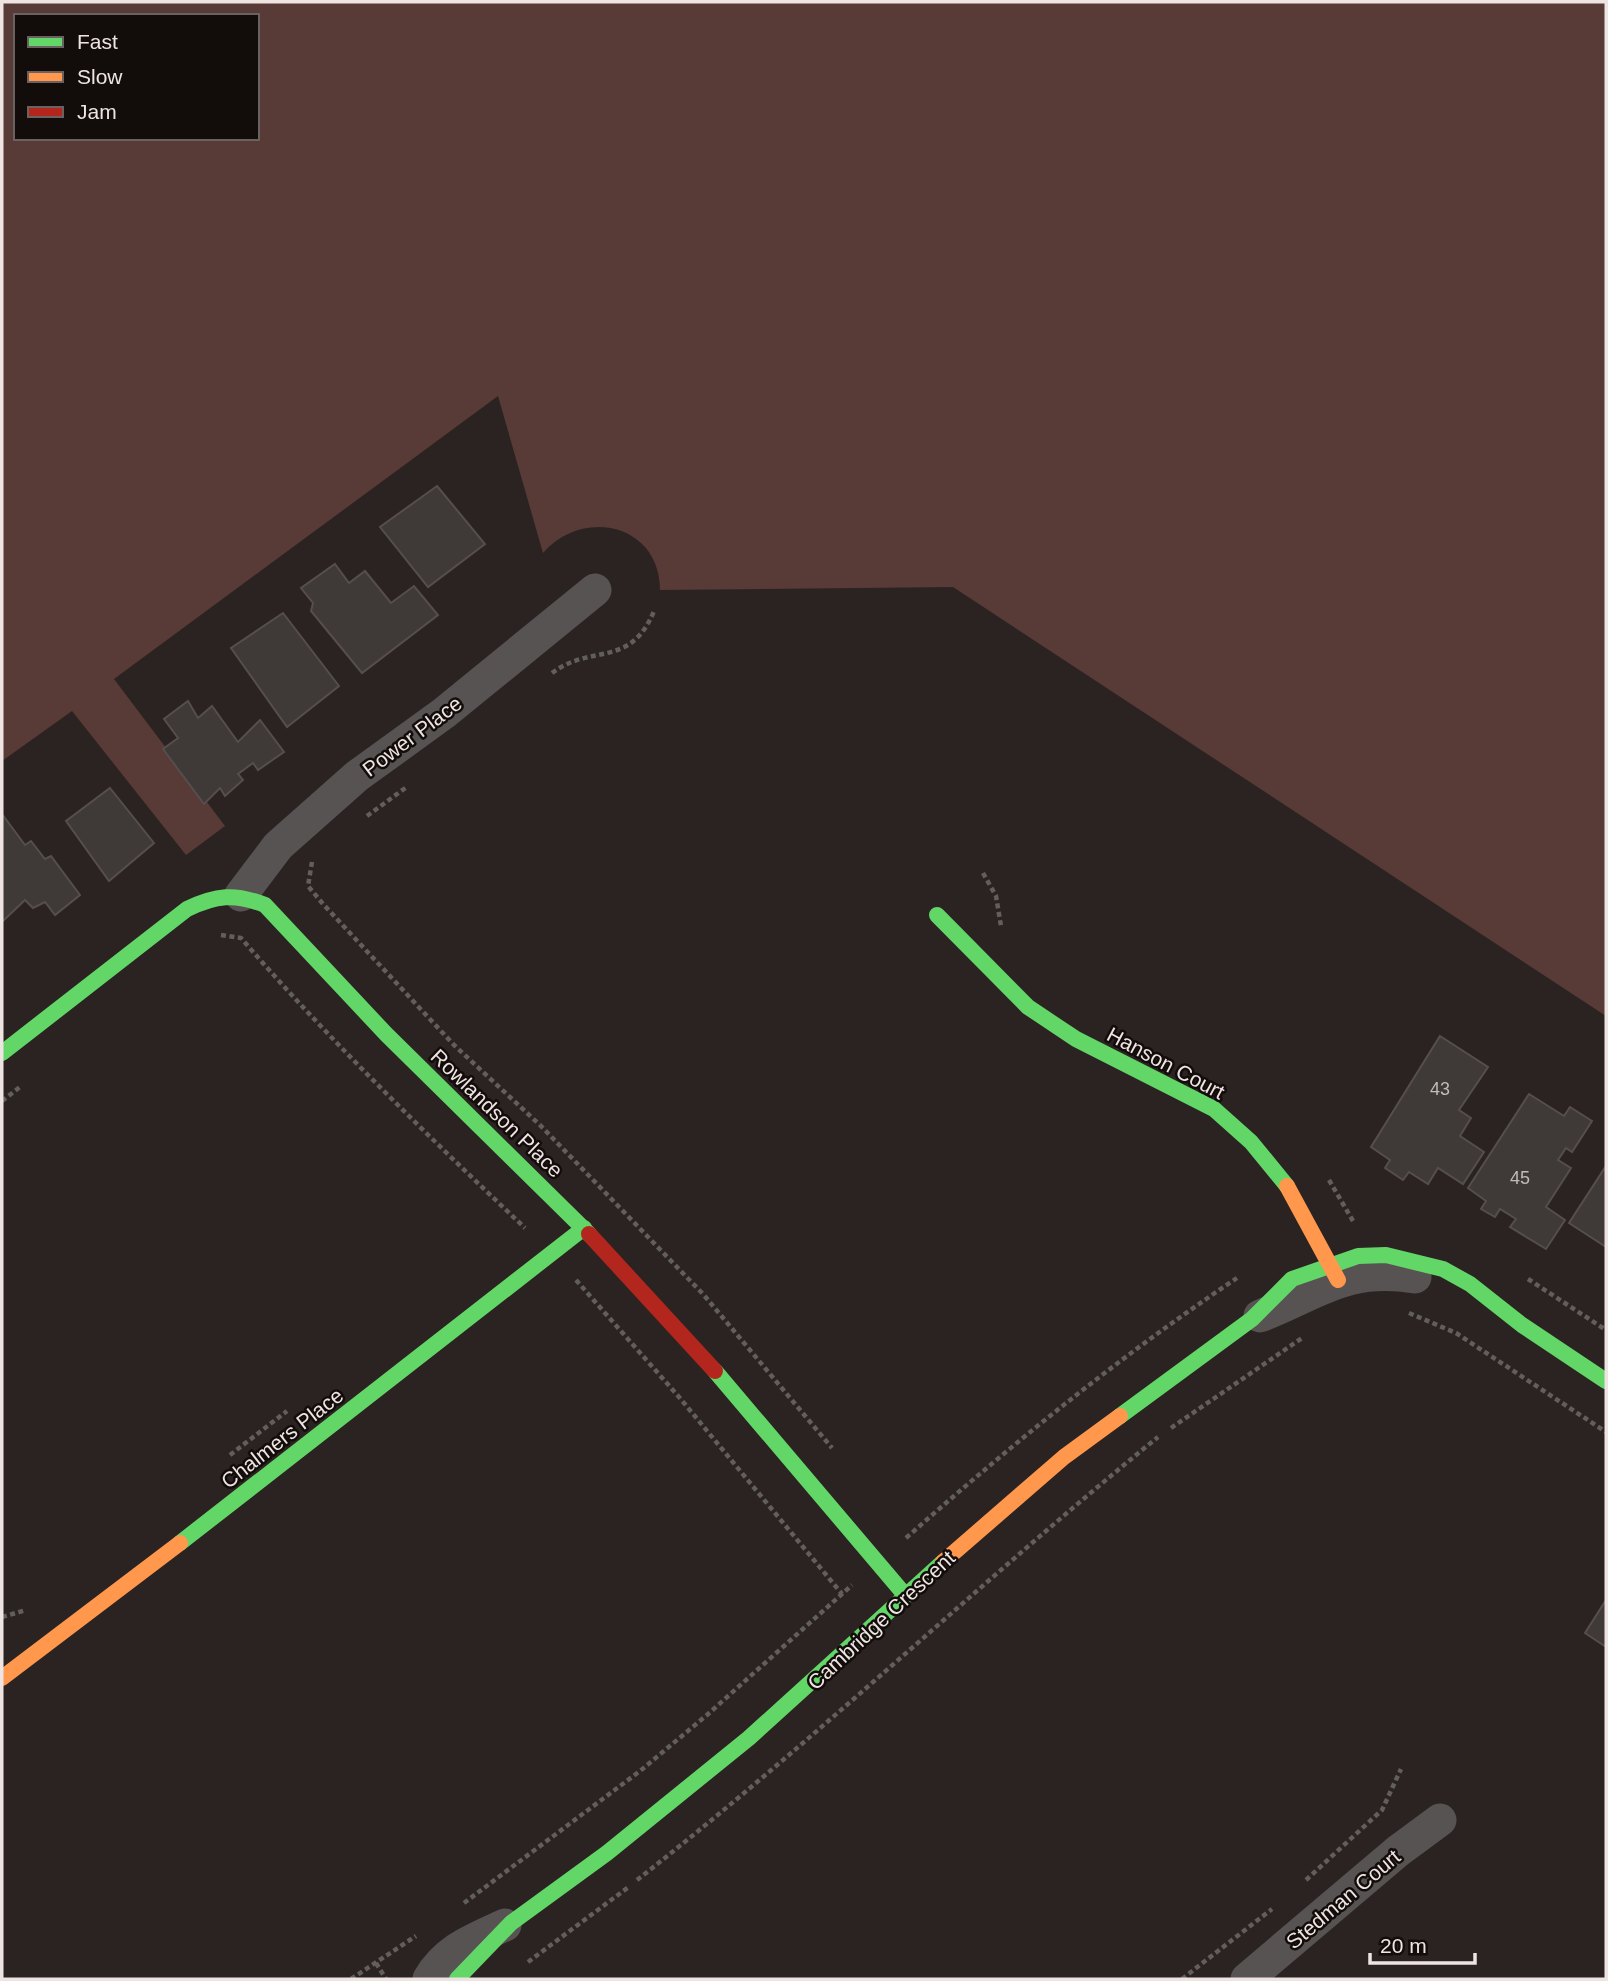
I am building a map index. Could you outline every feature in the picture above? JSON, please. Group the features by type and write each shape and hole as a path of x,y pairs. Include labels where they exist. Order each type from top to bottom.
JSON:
{"street":[{"name":"Power Place","path":"241,895 278,846 357,776 444,713 595,590"},
{"path":"2,1053 187,909 211,897 241,895"},
{"name":"Rowlandson Place","path":"241,895 265,905 386,1034 584,1228 714,1370 905,1595"},
{"name":"Hanson Court","path":"937,915 1028,1007 1076,1039 1214,1109 1251,1142 1286,1183 1334,1272"},
{"name":"Chalmers Place","path":"2,1678 292,1458 584,1228"},
{"name":"Cambridge Crescent","path":"457,1979 511,1923 686,1792 800,1693 905,1595 1064,1457 1252,1319 1334,1272 1413,1276 1465,1295 1522,1325 1606,1381"},
{"name":"Stedman Court","path":"1247,1979 1398,1851 1440,1820"},
{"name":"Cambridge Crescent","path":"429,1979 435,1968 462,1944 511,1923"}],"path":[{"path":"546,677 578,659 615,653 627,646 640,635 654,611"},
{"path":"358,824 412,782"},
{"path":"320,855 312,863 308,886 323,904 454,1045 541,1126 703,1294 835,1451"},
{"path":"214,934 242,938 300,1007 381,1091 552,1253 679,1397 842,1594"},
{"path":"2,1101 21,1086"},
{"path":"514,1236 525,1228"},
{"path":"1399,1311 1421,1315 1456,1332 1606,1432"},
{"path":"526,1964 653,1868 800,1748 1047,1527 1159,1437 1305,1336"},
{"path":"225,1458 292,1407"},
{"path":"896,1528 904,1539"},
{"path":"2,1616 20,1614 29,1608"},
{"path":"1300,1886 1382,1810 1401,1769"},
{"path":"1182,1979 1280,1902"},
{"path":"376,1963 386,1979"}],"shaded area":[{"path":"2,2 1606,2 1606,1016 953,587 660,590 657,568 647,550 634,537 598,527 578,530 560,539 543,553 498,396 114,679 225,826 186,855 72,711 2,761"}],"building":[{"path":"437,486 485,544 428,587 380,527"},
{"path":"335,564 349,583 365,571 391,603 414,586 438,615 362,673 311,611 313,603 301,588"},
{"path":"283,613 339,686 287,727 231,648"},
{"path":"188,701 198,718 212,706 238,742 260,720 284,752 258,770 253,763 238,774 243,780 225,796 220,788 204,804 163,749 178,738 164,719"},
{"path":"110,788 154,843 109,881 66,821"},
{"path":"2,814 25,845 31,841 45,859 51,856 80,895 55,915 45,902 33,908 25,900 2,922"},
{"path":"1440,1036 1488,1067 1459,1110 1471,1118 1460,1136 1484,1152 1463,1184 1438,1168 1428,1184 1409,1172 1403,1180 1385,1168 1390,1160 1371,1147"},
{"path":"1529,1094 1564,1116 1570,1107 1592,1121 1572,1152 1566,1148 1558,1160 1571,1168 1546,1207 1565,1220 1546,1249 1510,1227 1516,1219 1500,1209 1495,1217 1481,1209 1486,1201 1468,1188"},
{"path":"1606,1166 1606,1247 1569,1223"},
{"path":"1606,1600 1606,1647 1585,1633"}],"traffic: fast":[{"path":"2,1053 187,909 217,898 235,897 254,901 265,905 386,1034 589,1234"},
{"path":"937,915 1028,1007 1076,1039 1214,1109 1251,1142 1287,1186"},
{"path":"180,1543 584,1228"},
{"path":"1120,1416 1252,1319 1292,1279 1358,1256 1386,1255 1443,1269 1470,1284 1522,1325 1606,1381"},
{"path":"715,1371 905,1595"},
{"path":"457,1979 511,1923 607,1853 749,1738 943,1562"}],"traffic: slow":[{"path":"1287,1186 1338,1280"},
{"path":"943,1562 1064,1457 1120,1416"},
{"path":"2,1678 180,1543"}],"traffic: jam":[{"path":"589,1234 715,1371"}]}
